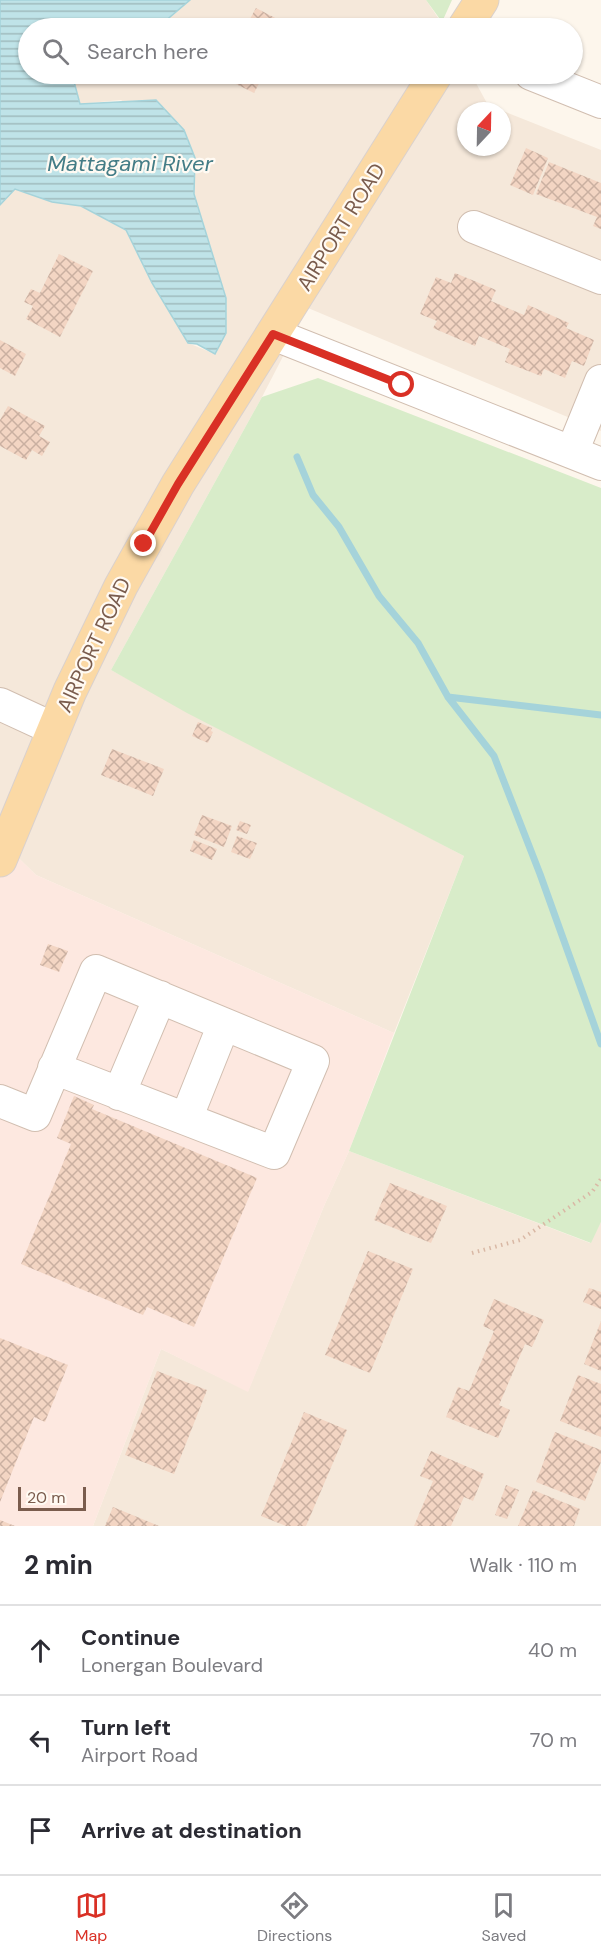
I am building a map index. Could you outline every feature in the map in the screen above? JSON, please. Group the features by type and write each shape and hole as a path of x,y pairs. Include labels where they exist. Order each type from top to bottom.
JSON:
{"main road":[{"path":"470,18 482,0"},
{"name":"AIRPORT ROAD","path":"0,860 70,691 121,585 178,484 430,84"}],"street":[{"path":"556,84 601,102"},
{"path":"474,227 601,278"},
{"path":"273,334 601,464"},
{"path":"573,452 601,381"},
{"path":"0,704 54,729"},
{"path":"0,1101 34,1115 54,1068 96,970 313,1061 274,1153 54,1068"},
{"path":"119,1094 160,997"},
{"path":"186,1119 224,1024"}],"path":[{"path":"472,1253 520,1240 592,1192 601,1179"}],"shaded area":[{"path":"190,0 426,0 438,18 169,18"},
{"path":"74,84 476,84 486,102 457,102 457,156 511,156 511,114 601,150 601,431 308,308 262,397 111,670 464,856 394,1033 36,875 0,840 0,203 13,184 52,202 81,206 126,230 152,283 188,343 215,354 226,298 194,194 195,158 121,100 79,104"},
{"path":"0,840 36,875 394,1033 349,1151 248,1392 161,1349 93,1526 0,1526"},
{"path":"349,1151 590,1243 601,1222 601,1526 93,1526 161,1349 248,1391"}],"green space":[{"path":"426,0 452,0 444,18 439,18"},
{"path":"318,378 601,488 601,1222 591,1243 349,1151 464,856 187,713 111,670 262,397"}],"water":[{"name":"Mattagami River","path":"0,0 190,0 169,18 18,18 18,84 75,84 80,104 156,100 184,130 195,158 194,194 226,298 226,333 215,354 197,344 188,343 152,283 126,230 81,206 52,202 15,189 0,205"}],"building":[{"path":"256,8 275,18 250,18"},
{"path":"236,84 259,84 254,93"},
{"path":"526,148 548,158 533,195 510,185"},
{"path":"549,162 601,183 601,229 593,226 597,217 536,194"},
{"path":"59,254 93,271 60,337 26,319 33,306 24,302 31,289 40,293"},
{"path":"455,273 496,290 491,301 524,315 528,305 569,323 566,328 594,340 584,366 572,361 565,378 544,369 541,376 505,362 510,349 479,336 475,346 433,328 437,321 420,314 436,277 451,283"},
{"path":"0,340 26,354 15,376 0,368"},
{"path":"8,406 45,426 39,436 50,442 42,456 32,450 26,460 0,446 0,420"},
{"path":"198,722 212,728 213,732 208,743 192,736"},
{"path":"112,749 164,769 153,796 101,775"},
{"path":"202,815 232,826 224,847 194,835"},
{"path":"240,821 251,825 247,834 236,830"},
{"path":"237,836 257,843 250,859 231,852"},
{"path":"194,840 217,849 212,860 190,851"},
{"path":"48,944 68,951 59,972 40,965"},
{"path":"74,1096 94,1105 92,1109 257,1178 194,1327 147,1307 143,1315 21,1264 71,1144 57,1138"},
{"path":"390,1183 447,1206 431,1243 374,1220"},
{"path":"368,1251 413,1269 370,1373 325,1355"},
{"path":"589,1288 601,1292 601,1309 583,1302"},
{"path":"494,1299 544,1320 532,1347 525,1344 499,1405 510,1410 498,1438 446,1417 458,1387 469,1391 494,1331 483,1326"},
{"path":"601,1321 601,1371 584,1364"},
{"path":"0,1338 68,1365 45,1422 34,1417 0,1502"},
{"path":"157,1371 207,1390 174,1474 125,1455"},
{"path":"578,1375 601,1384 601,1437 560,1421"},
{"path":"304,1412 347,1430 306,1526 286,1526 261,1516"},
{"path":"555,1432 601,1450 601,1462 585,1501 536,1482"},
{"path":"431,1451 484,1474 473,1501 464,1497 451,1526 414,1526 433,1481 420,1476"},
{"path":"506,1485 519,1490 507,1519 495,1515"},
{"path":"533,1490 580,1509 574,1526 518,1526"},
{"path":"113,1507 159,1526 105,1526"},
{"path":"0,1520 15,1526 0,1526"}],"waterway":[{"path":"297,457 313,495 339,527 379,596 418,643 448,697 494,756 540,874 601,1044"},
{"path":"448,697 601,715"}],"route":[{"path":"144,544 178,484 273,334 402,385"}]}
